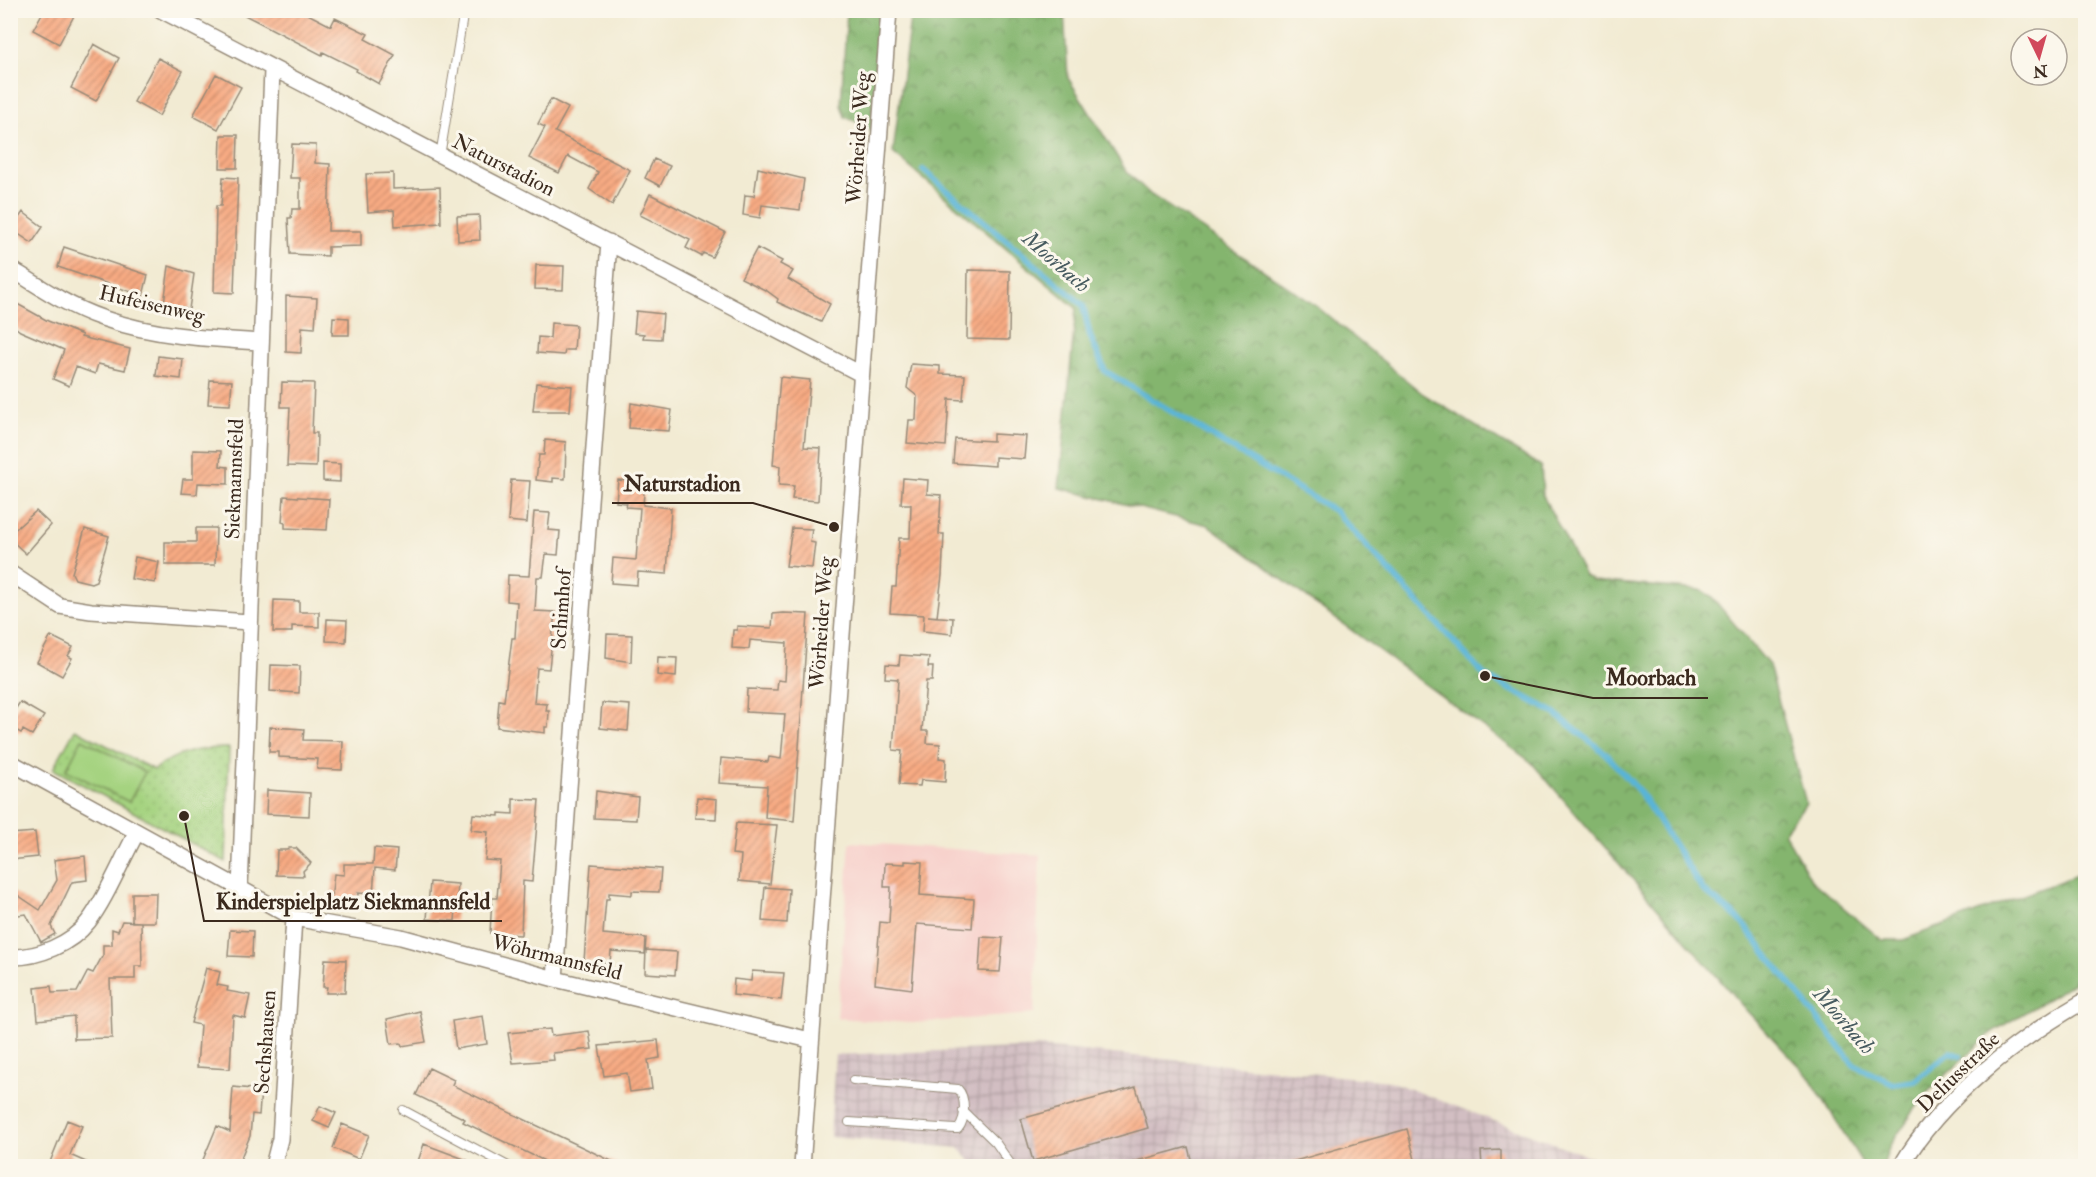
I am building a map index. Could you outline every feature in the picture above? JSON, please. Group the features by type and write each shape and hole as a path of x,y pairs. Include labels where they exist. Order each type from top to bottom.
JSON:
{"street":[{"name":"Naturstadion","path":"160,10 861,374"},
{"name":"Wörheider Weg","path":"802,1167 889,10"},
{"name":"Siekmannsfeld","path":"240,889 272,70"},
{"name":"Schimhof","path":"555,979 609,242"},
{"name":"Hufeisenweg","path":"10,268 51,295 103,318 194,338 261,342"},
{"path":"10,573 60,606 90,611 249,622"},
{"name":"Wöhrmannsfeld","path":"10,762 294,918 401,937 555,979 810,1040"},
{"path":"10,957 36,954 53,948 88,922 137,832"},
{"name":"Sechshausen","path":"273,1167 280,1139 294,918"},
{"name":"Deliusstraße","path":"1901,1167 1915,1143 1985,1069 2046,1022 2085,1000"}],"lane":[{"path":"440,156 464,10"},
{"path":"849,1122 958,1129 963,1123 964,1098 958,1089 853,1080"},
{"path":"403,1110 508,1167"},
{"path":"963,1111 996,1143 1012,1167"}],"shaded area":[{"path":"850,842 1040,855 1034,1014 912,1023 837,1018"},
{"path":"1042,1047 1389,1081 1614,1166 975,1166 959,1148 830,1137 835,1055"}],"green space":[{"path":"847,11 879,11 871,132 862,124 845,117 841,105"},
{"path":"911,11 1064,11 1068,78 1126,171 1150,194 1315,305 1423,394 1541,466 1543,496 1585,576 1593,581 1700,590 1711,596 1769,665 1806,803 1784,832 1812,881 1882,940 1903,940 2085,872 2085,974 1992,1032 1925,1095 1890,1145 1883,1166 1864,1166 1810,1078 1746,1010 1531,762 1208,525 1059,488 1076,308 893,153"},
{"path":"75,729 154,770 171,759 189,752 229,748 226,862 53,769"},
{"path":"82,739 145,772 129,802 66,770"}],"building":[{"path":"44,10 77,10 59,44 33,30"},
{"path":"235,10 300,10 331,26 335,18 368,34 365,39 395,55 379,84 356,71 357,69 323,52 322,55"},
{"path":"94,44 119,58 96,101 71,88"},
{"path":"158,58 183,71 159,116 134,102"},
{"path":"216,74 241,87 218,129 193,116"},
{"path":"551,99 568,108 555,132 630,170 612,205 589,189 598,172 568,156 559,173 529,158 545,127 538,124"},
{"path":"221,135 238,135 237,168 220,168"},
{"path":"292,144 316,145 315,163 330,164 328,231 361,231 361,246 328,247 328,256 290,254 288,218 291,218 292,209 300,209 300,178 290,178"},
{"path":"654,159 670,166 660,186 645,178"},
{"path":"758,168 804,179 800,210 762,205 760,218 743,215 745,195 754,196"},
{"path":"393,173 393,189 440,187 441,223 395,226 394,210 368,212 366,174"},
{"path":"223,177 238,178 234,293 214,292 216,206 221,206"},
{"path":"650,194 725,232 712,257 703,253 701,256 686,248 690,240 640,215"},
{"path":"23,212 43,227 32,243 11,229"},
{"path":"479,215 480,240 458,241 457,216"},
{"path":"64,247 148,275 143,296 58,267"},
{"path":"757,248 782,261 780,264 793,271 788,279 830,304 821,322 777,302 778,299 767,291 741,278"},
{"path":"536,265 564,266 563,290 535,289"},
{"path":"169,266 194,274 189,309 164,304"},
{"path":"968,270 1010,271 1009,340 967,339"},
{"path":"286,296 317,298 315,328 302,327 301,353 286,352"},
{"path":"10,300 48,321 82,335 81,337 130,349 125,370 98,364 95,374 76,367 69,386 53,379 64,350 20,331 10,323"},
{"path":"636,311 663,314 661,339 643,338 644,334 634,333"},
{"path":"333,317 349,318 349,335 332,335"},
{"path":"551,323 576,325 574,350 565,350 564,355 537,353 538,337 550,338"},
{"path":"158,356 183,359 181,379 156,376"},
{"path":"911,364 940,366 940,374 965,375 963,400 949,399 946,446 907,443 909,420 916,420 917,396 907,388"},
{"path":"780,377 810,380 804,447 821,448 818,501 792,499 794,486 779,485 780,466 773,465"},
{"path":"210,380 232,381 230,405 208,404"},
{"path":"282,382 314,383 312,433 317,433 316,467 287,466 290,407 281,407"},
{"path":"536,383 572,386 570,411 533,411"},
{"path":"631,403 672,410 669,431 629,428"},
{"path":"993,434 1026,436 1024,459 995,457 995,466 953,463 955,439 993,441"},
{"path":"545,440 566,442 565,479 553,478 553,482 536,480 539,455 544,455"},
{"path":"193,450 221,451 220,466 228,467 228,484 198,483 197,494 181,493 183,479 193,479"},
{"path":"323,463 340,464 340,482 323,481"},
{"path":"903,478 928,480 927,494 941,495 939,534 944,534 937,617 953,618 952,634 923,631 924,615 890,613 892,587 896,587 899,538 910,538 911,504 901,504"},
{"path":"511,480 530,481 527,523 508,521"},
{"path":"618,480 645,482 643,505 671,508 667,574 638,572 637,585 611,583 613,558 636,560 640,508 626,507 627,503 616,502"},
{"path":"284,496 329,499 327,530 285,528 285,523 282,522"},
{"path":"36,511 51,525 26,554 10,539 10,534"},
{"path":"534,512 550,513 548,530 560,531 558,555 546,554 543,577 537,577 535,611 555,612 549,669 537,668 534,703 547,704 548,727 545,727 545,733 497,727 499,700 504,701 512,638 515,638 517,602 507,601 508,575 529,576"},
{"path":"196,528 216,528 215,565 165,565 165,542 196,542"},
{"path":"792,528 812,529 810,542 815,543 812,568 786,566"},
{"path":"85,529 109,536 96,581 91,583 75,579 72,573"},
{"path":"135,557 159,562 155,583 131,579"},
{"path":"274,600 299,601 299,612 319,612 319,627 292,626 292,632 273,632"},
{"path":"773,614 808,614 794,821 765,818 767,786 719,783 721,758 768,762 769,757 781,759 785,714 746,712 747,689 777,690 778,680 785,681 787,643 750,640 749,649 732,648 733,630 737,630 737,626 772,628"},
{"path":"327,619 347,620 346,642 326,641"},
{"path":"607,634 632,635 631,662 606,658"},
{"path":"51,636 73,647 68,656 72,658 62,676 37,662"},
{"path":"900,655 929,657 928,667 933,667 932,681 926,681 922,731 928,731 927,743 940,744 939,758 946,759 945,782 921,780 920,786 899,785 902,751 893,750 898,679 885,678 886,664 899,665"},
{"path":"658,657 677,658 676,677 657,675"},
{"path":"271,665 300,666 299,693 270,691"},
{"path":"20,702 44,716 32,735 23,730 21,733 10,727 10,717"},
{"path":"602,703 630,705 628,731 600,728"},
{"path":"270,727 304,729 303,740 343,741 342,770 317,769 318,759 279,757 279,752 269,752"},
{"path":"267,790 310,793 309,816 266,814"},
{"path":"596,791 638,797 636,820 594,818"},
{"path":"697,797 717,799 716,819 695,818"},
{"path":"513,799 539,800 532,882 523,881 521,935 490,933 492,898 497,898 500,861 485,860 488,832 471,830 473,814 499,816 499,813 513,814"},
{"path":"736,823 777,825 770,884 739,881 741,855 732,854"},
{"path":"35,832 38,857 10,860 10,834"},
{"path":"296,848 311,863 303,871 304,876 276,875 277,850"},
{"path":"374,848 397,850 395,870 375,868 373,894 358,893 357,903 331,900 334,874 344,875 344,864 373,864"},
{"path":"85,856 87,880 72,882 51,926 55,934 41,942 26,914 10,916 10,890 40,910 57,880 54,860"},
{"path":"905,861 922,862 920,895 974,899 972,928 917,924 912,989 875,984 880,922 889,923 891,887 884,887 885,863 905,864"},
{"path":"591,864 661,869 659,892 632,891 632,895 609,893 609,899 606,899 603,934 646,938 645,954 611,951 610,963 584,961"},
{"path":"430,882 458,884 455,921 427,919"},
{"path":"765,887 789,889 787,923 762,921"},
{"path":"132,893 156,893 155,922 132,922"},
{"path":"122,921 141,922 142,966 135,966 135,979 110,979 112,1038 74,1039 74,1016 38,1020 35,988 51,986 52,993 77,992 88,971 93,973 103,955 103,945 112,945 112,929 118,931"},
{"path":"230,930 253,931 252,957 228,956"},
{"path":"981,937 1003,938 1000,972 979,971"},
{"path":"646,950 677,952 675,975 645,973"},
{"path":"325,959 346,960 345,993 326,993 327,987 323,987"},
{"path":"206,968 220,972 217,985 228,987 227,991 250,995 245,1018 233,1015 230,1069 197,1067 200,1025 191,1023"},
{"path":"752,971 784,973 781,1000 733,995 734,979 751,981"},
{"path":"420,1011 426,1042 402,1046 401,1043 391,1044 387,1019"},
{"path":"483,1016 487,1044 456,1049 452,1021"},
{"path":"550,1029 551,1036 589,1031 592,1049 553,1053 554,1060 513,1063 508,1033"},
{"path":"658,1040 660,1058 648,1060 652,1089 630,1092 627,1073 604,1076 599,1046"},
{"path":"429,1068 454,1080 452,1085 624,1167 557,1167 463,1122 465,1119 416,1095"},
{"path":"233,1087 261,1090 259,1115 252,1114 250,1136 237,1167 200,1167 217,1126 230,1132"},
{"path":"1136,1087 1148,1128 1033,1161 1021,1119"},
{"path":"320,1106 336,1113 329,1128 313,1121"},
{"path":"67,1120 82,1126 70,1155 97,1167 48,1167"},
{"path":"342,1124 369,1135 359,1159 333,1148"},
{"path":"1407,1129 1417,1167 1291,1167 1291,1162"},
{"path":"424,1144 480,1165 479,1167 416,1167"},
{"path":"1188,1147 1193,1167 1134,1167 1133,1162"},
{"path":"1501,1150 1501,1167 1482,1167 1481,1151"}],"waterway":[{"name":"Moorbach","path":"923,170 1083,305 1090,336 1105,371 1335,511 1485,676 1553,712 1605,753 1639,791 1703,890 1739,919 1854,1065 1893,1084 1915,1081 1950,1052 1960,1056"}],"place":[{"name":"Naturstadion","path":"834,527"},
{"name":"Moorbach","path":"1485,676"},
{"name":"Kinderspielplatz Siekmannsfeld","path":"184,816"}]}
